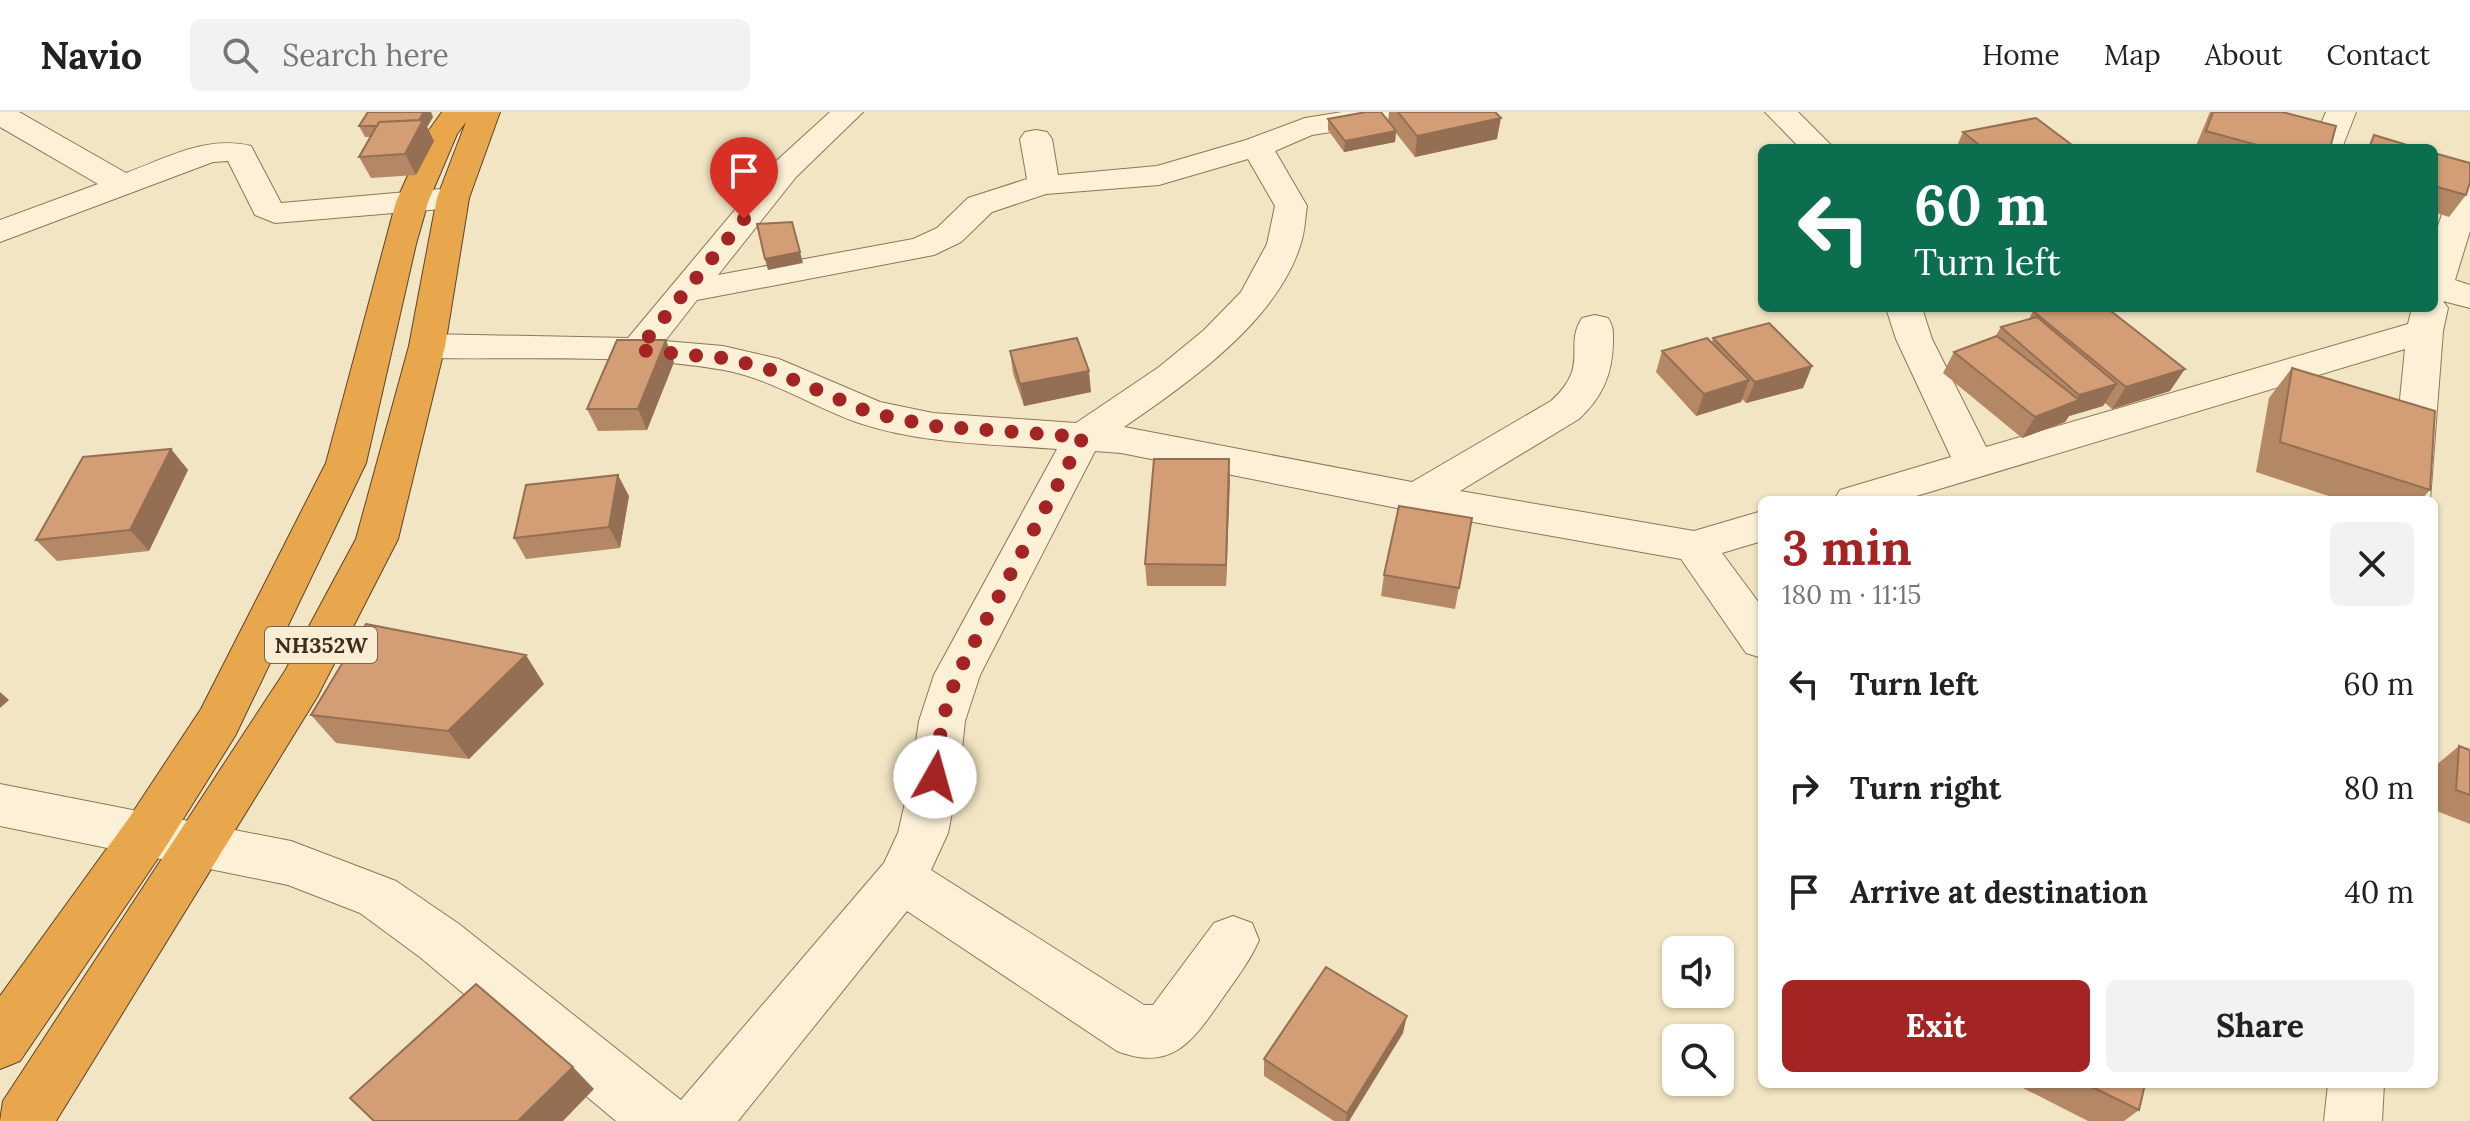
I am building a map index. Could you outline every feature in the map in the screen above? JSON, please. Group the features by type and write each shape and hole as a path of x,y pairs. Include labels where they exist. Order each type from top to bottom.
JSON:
{"highway":[{"name":"NH352W","path":"23,1121 301,684 377,539 427,346 433,200 442,133 458,112"},
{"name":"NH352W","path":"0,1042 147,833 218,722 346,463 399,244 433,200 485,112"}],"street":[{"path":"638,350 785,170 848,112"},
{"path":"684,292 922,248 949,235 980,205 1044,184 1144,177 1257,147 1305,127 1401,112"},
{"path":"1780,112 1814,144"},
{"path":"2328,144 2341,112"},
{"path":"0,114 123,185"},
{"path":"1036,139 1044,184"},
{"path":"701,1121 902,879 923,833 935,777 942,721 957,675 1083,437 1172,376 1217,338 1256,297 1284,244 1291,206 1257,147"},
{"path":"0,232 208,153 230,151 240,153 267,208 275,213 433,200"},
{"path":"2438,281 2470,178"},
{"path":"2438,303 2470,297"},
{"path":"1905,312 1914,339 1975,465"},
{"path":"1868,496 1975,465 2408,312"},
{"path":"2410,496 2430,312"},
{"path":"1417,498 1565,410 1582,395 1592,379 1595,326"},
{"path":"427,346 638,350 723,358 766,368 871,413 933,426 1121,440 1417,498 1694,546 1758,527"},
{"path":"1694,546 1758,635"},
{"path":"0,805 198,842 291,863 378,897 440,941 661,1121"},
{"path":"902,879 1137,1032 1156,1032 1172,1024 1233,940"},
{"path":"2353,1121 2356,1088"}],"building":[{"path":"368,112 424,112 419,120 359,126"},
{"path":"1381,112 1396,131 1345,141 1328,119"},
{"path":"1398,112 1495,112 1501,118 1417,136"},
{"path":"2213,112 2282,112 2336,126 2331,144 2253,144 2206,131"},
{"path":"2036,118 2071,144 1978,144 1963,132"},
{"path":"423,120 405,154 359,157 379,122"},
{"path":"2374,135 2404,144 2371,144"},
{"path":"2438,154 2470,163 2466,195 2438,187"},
{"path":"792,222 800,252 765,259 757,224"},
{"path":"2034,312 2112,312 2185,369 2126,387"},
{"path":"2037,317 2117,384 2079,395 2001,327"},
{"path":"1769,323 1812,366 1755,382 1713,338"},
{"path":"1997,336 2079,400 2035,417 1954,352"},
{"path":"1077,338 1089,371 1020,384 1010,351"},
{"path":"1707,338 1749,380 1704,394 1662,351"},
{"path":"617,340 666,340 638,409 587,409"},
{"path":"2292,368 2435,411 2430,490 2280,442"},
{"path":"171,449 130,530 36,540 83,457"},
{"path":"1154,459 1229,459 1226,565 1145,564"},
{"path":"618,475 609,527 514,538 526,485"},
{"path":"1399,506 1472,518 1459,588 1384,575"},
{"path":"366,624 526,655 448,731 311,715"},
{"path":"2459,746 2470,750 2470,795 2456,790"},
{"path":"1326,967 1407,1016 1347,1113 1264,1059"},
{"path":"476,984 573,1067 518,1121 374,1121 350,1098"},
{"path":"2094,1088 2144,1088 2139,1110"}],"route":[{"path":"744,219 638,350 723,358 766,368 871,413 933,426 1083,437 957,675 942,721 935,777"}]}
